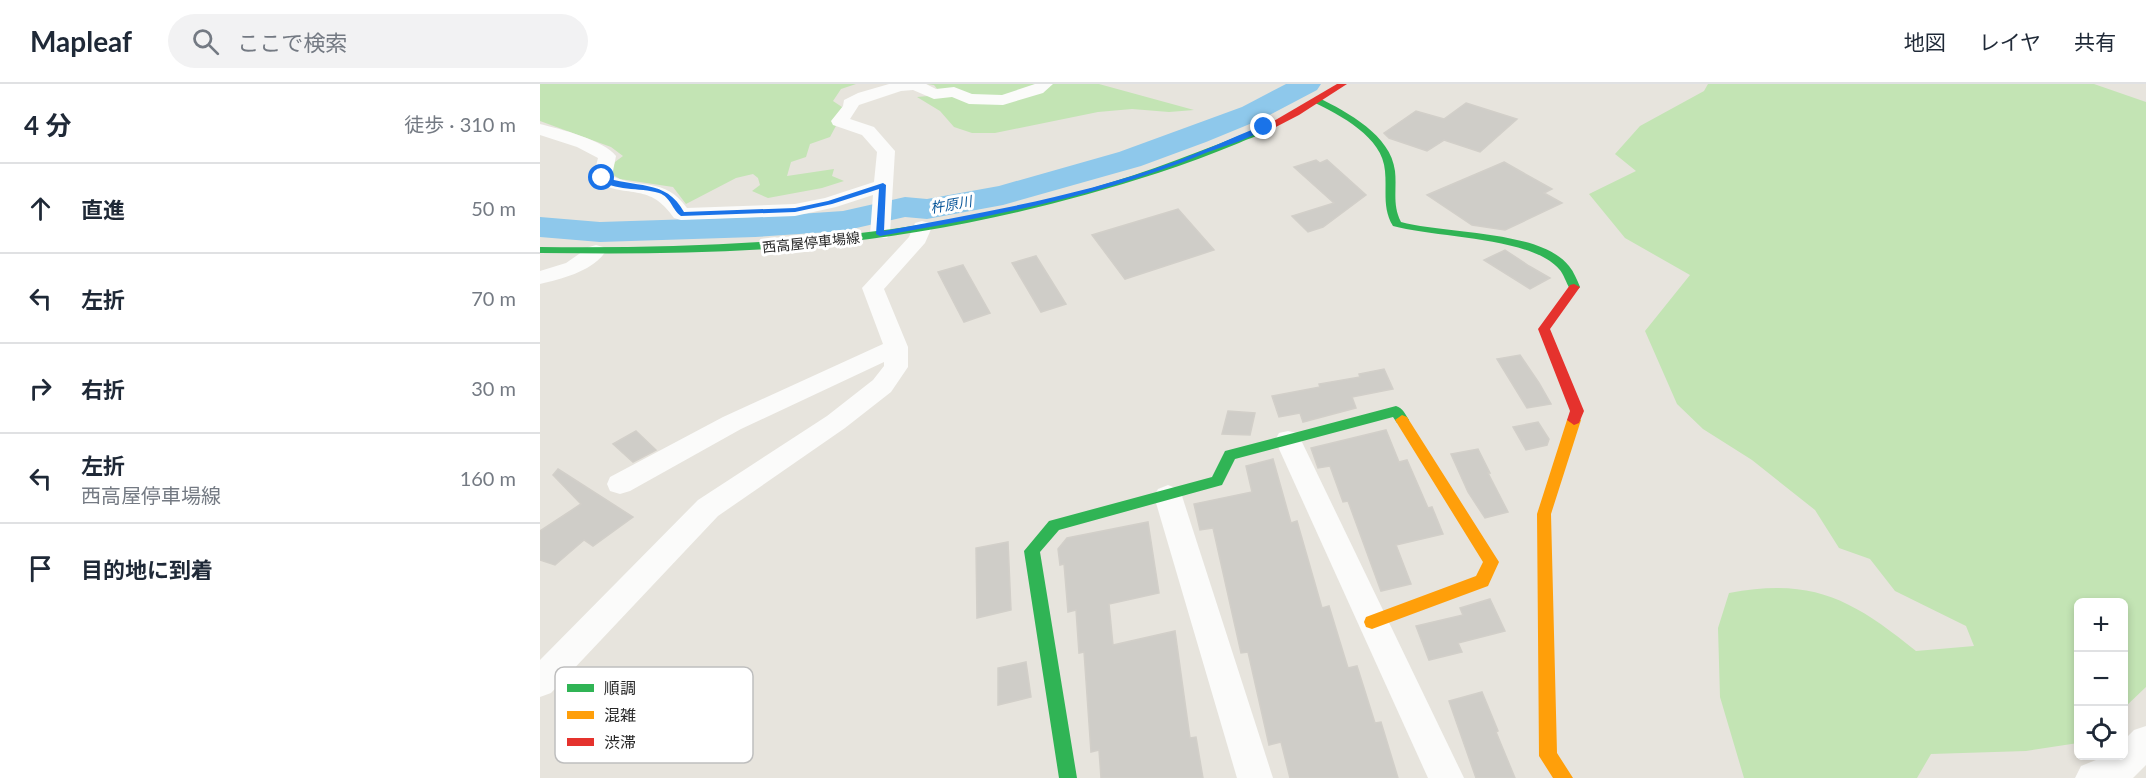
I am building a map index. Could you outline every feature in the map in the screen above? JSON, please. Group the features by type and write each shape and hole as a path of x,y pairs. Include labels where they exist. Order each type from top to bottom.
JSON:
{"street":[{"path":"881,226 886,151 868,131 839,121 851,107 850,103 900,86 915,85 934,94 954,92 969,99 1002,100 1037,90 1045,84"},
{"name":"西高屋停車場線","path":"540,250 724,250 810,243 881,226 922,227 1013,209 1078,193 1171,165 1238,140 1343,84"},
{"path":"1316,100 1332,107 1383,148 1389,160 1388,207 1397,224 1412,230 1517,242 1560,262 1573,274 1575,286 1544,329 1577,411 1544,514 1548,756 1564,778"},
{"path":"540,129 597,148 607,156 602,178 610,183 663,192 673,199 681,214 795,210 883,191"},
{"path":"540,682 708,508 836,422 882,386 896,367 896,347 873,288 918,239 922,227"},
{"path":"540,278 573,267 596,251"},
{"path":"620,484 732,423 896,347"},
{"path":"1068,778 1032,551 1054,525 1217,481 1230,455 1396,411 1491,562 1482,581 1372,622"},
{"path":"1288,440 1446,778"},
{"path":"1168,496 1255,778"},
{"path":"2093,778 2118,768 2146,742"}],"green space":[{"path":"540,84 856,84 841,89 833,101 845,109 830,137 810,144 806,157 791,162 787,176 834,169 832,176 844,181 822,188 768,198 752,191 760,185 758,178 753,174 736,178 686,204 673,187 620,179 610,173 615,162 623,156 611,147 540,121"},
{"path":"927,84 1036,84 997,98 938,90 934,85"},
{"path":"1052,84 1099,84 1194,110 1169,112 1132,109 1098,112 995,133 972,133 954,127 940,111 917,97 951,94 965,101 1040,91"},
{"path":"1708,84 2094,84 2146,102 2146,687 2128,704 2128,598 2074,598 2074,744 2026,751 1931,754 1917,778 1744,778 1720,697 1718,628 1729,593 1785,588 1808,591 1851,606 1872,618 1916,651 1974,646 1966,626 1895,591 1870,559 1839,548 1815,510 1752,460 1703,429 1677,404 1645,331 1690,275 1625,238 1589,194 1636,171 1615,154 1640,126 1704,91"}],"building":[{"path":"1466,103 1517,119 1480,152 1444,140 1427,151 1389,138 1384,133 1416,111 1444,119"},
{"path":"1316,160 1320,163 1327,160 1366,195 1323,227 1308,232 1292,216 1334,203 1294,167"},
{"path":"1504,162 1552,189 1544,193 1562,203 1505,230 1472,225 1427,195"},
{"path":"1178,209 1214,250 1125,279 1092,235"},
{"path":"1505,250 1550,278 1530,289 1484,260"},
{"path":"1036,256 1066,304 1041,312 1012,263"},
{"path":"963,265 990,313 964,322 938,272"},
{"path":"1520,355 1551,404 1527,408 1497,359"},
{"path":"1384,369 1393,389 1352,397 1356,408 1303,422 1300,413 1279,417 1272,396 1320,387 1319,384 1360,377 1359,374"},
{"path":"1228,411 1255,413 1250,435 1222,434"},
{"path":"1538,422 1549,439 1547,445 1526,450 1513,427"},
{"path":"1386,430 1399,462 1407,460 1428,508 1432,507 1443,534 1396,545 1411,584 1381,591 1348,501 1343,502 1330,466 1318,468 1311,448"},
{"path":"636,431 656,450 633,462 613,444"},
{"path":"1478,449 1508,512 1485,518 1468,492 1451,454"},
{"path":"1273,459 1291,523 1297,521 1322,608 1329,606 1348,668 1357,666 1375,723 1381,722 1398,778 1290,778 1281,742 1269,745 1248,652 1241,653 1213,528 1200,530 1194,504 1252,492 1246,466"},
{"path":"558,469 633,517 593,546 584,540 555,565 540,560 540,531 581,504 553,475"},
{"path":"1148,522 1159,593 1109,604 1113,645 1175,631 1190,738 1196,737 1203,778 1101,778 1099,750 1091,752 1084,652 1079,653 1076,610 1068,612 1064,564 1060,565 1058,549 1067,538"},
{"path":"1008,542 1011,610 977,618 976,548"},
{"path":"1490,599 1505,631 1458,643 1462,652 1429,660 1416,626 1463,615 1460,608"},
{"path":"1026,662 1031,697 998,705 998,668"},
{"path":"1482,692 1515,778 1476,778 1449,701"}],"waterway":[{"name":"杵原川","path":"540,227 600,232 755,227 843,221 905,207 927,209 1003,195 1130,159 1196,136 1252,113 1307,84"}],"traffic: fast":[{"path":"1316,100 1349,119 1372,137 1381,148 1390,169 1390,204 1397,224 1524,245 1547,254 1565,268 1574,287"},
{"path":"540,250 725,249 818,242 911,230 1002,214 1093,191 1181,163 1267,128"},
{"path":"1068,778 1032,551 1054,525 1217,481 1230,455 1396,411 1402,420"}],"traffic: slow":[{"path":"1372,622 1482,581 1491,562 1402,420"},
{"path":"1564,778 1548,756 1544,514 1574,420"}],"traffic: jam":[{"path":"1267,128 1343,84"},
{"path":"1574,287 1544,329 1577,411 1574,420"}],"route":[{"path":"602,178 610,183 663,192 673,199 681,214 795,210 829,203 883,185 880,234 1013,209 1099,188 1171,165 1238,140 1264,127"}]}
